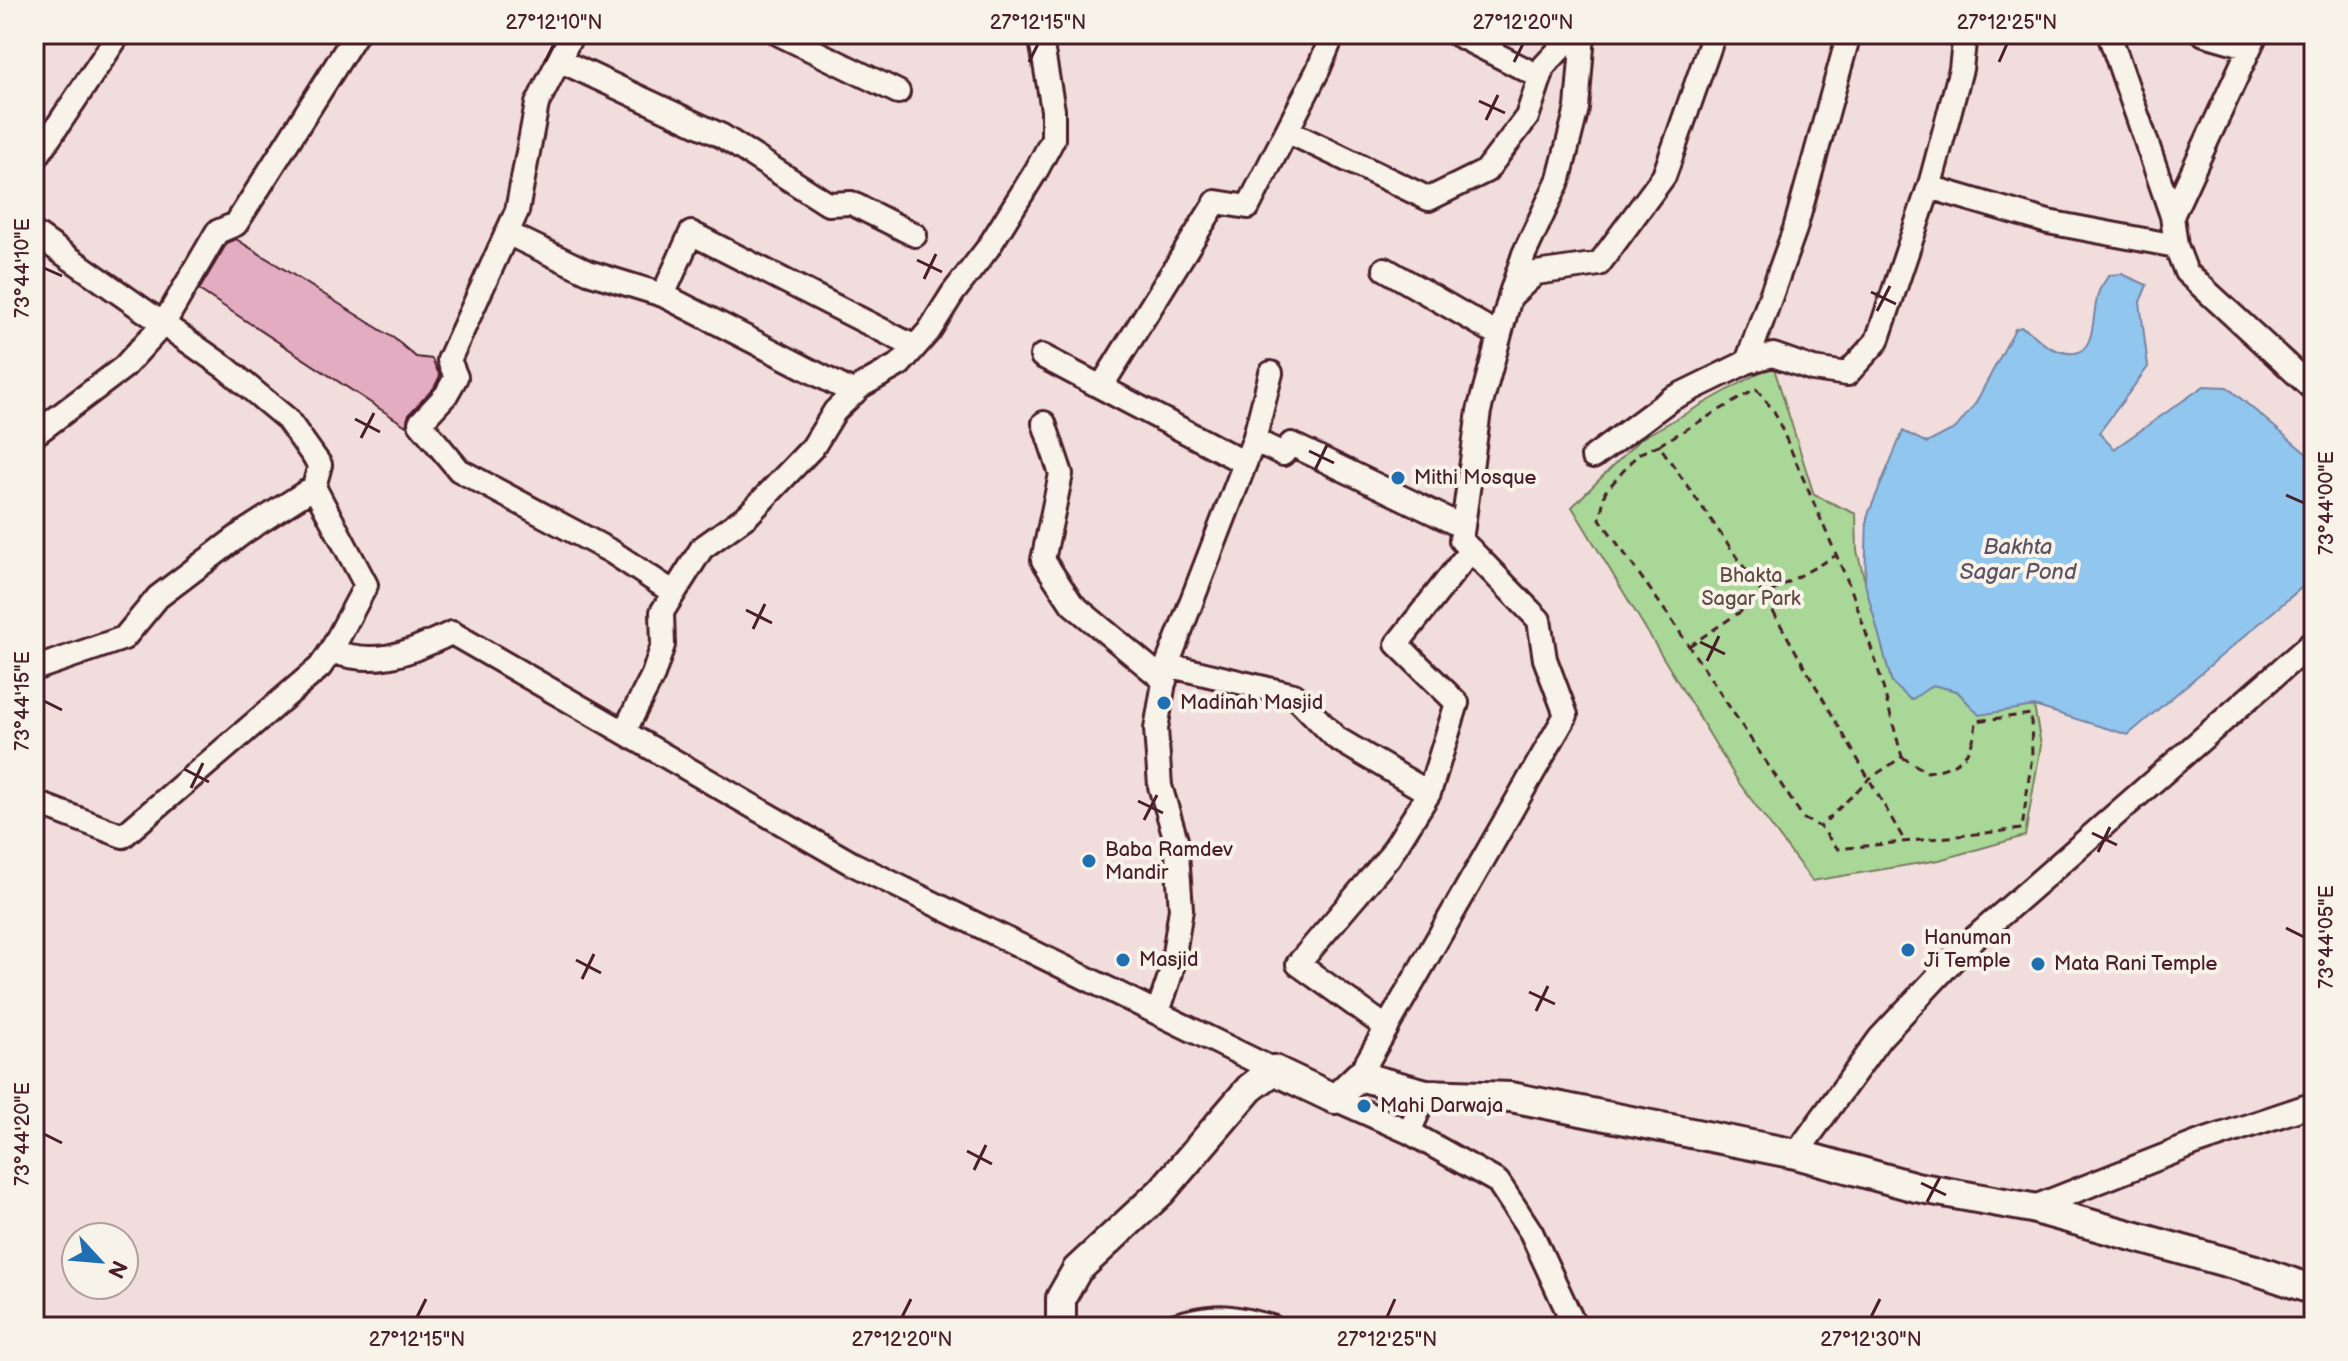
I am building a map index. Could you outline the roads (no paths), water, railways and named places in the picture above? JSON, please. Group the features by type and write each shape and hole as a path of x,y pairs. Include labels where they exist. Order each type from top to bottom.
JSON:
{"street":[{"path":"34,161 119,34"},
{"path":"34,435 124,367 164,323 217,232 236,224 356,34"},
{"path":"572,34 537,104 517,211 449,360 456,377 446,395 420,423 459,470 612,552 674,593"},
{"path":"779,34 898,92"},
{"path":"624,732 653,675 663,645 662,612 702,548 748,515 813,447 835,411 854,393 900,364 929,331 953,293 988,248 1053,139 1053,110 1040,34"},
{"path":"1101,387 1216,202 1248,207 1333,34"},
{"path":"1456,34 1540,77"},
{"path":"1287,131 1429,199 1486,171 1527,117 1544,66 1574,34"},
{"path":"1335,1099 1359,1076 1566,715 1545,659 1539,620 1461,540 1479,411 1524,254 1559,179 1577,108 1583,34"},
{"path":"1510,297 1536,273 1599,264 1664,176 1714,34"},
{"path":"1747,362 1795,229 1849,34"},
{"path":"1593,457 1671,399 1747,362 1773,355 1813,369 1847,374 1877,341 1929,187 1961,69 1965,34"},
{"path":"2109,34 2172,216 2176,246 2186,272 2314,390"},
{"path":"2172,216 2253,40 2204,34"},
{"path":"559,60 722,136 828,204 851,203 915,235"},
{"path":"1929,187 2048,222 2176,246"},
{"path":"34,233 226,368 287,419 320,465 314,487 244,532 158,597 124,638 34,669"},
{"path":"507,233 588,272 663,295 854,393"},
{"path":"663,295 691,233 915,347"},
{"path":"1385,269 1499,335"},
{"path":"1042,356 1245,463"},
{"path":"1158,1012 1171,973 1181,909 1176,840 1160,786 1156,729 1166,673 1254,440 1271,373"},
{"path":"1044,423 1061,474 1043,560 1072,604 1166,673 1294,695 1336,738 1429,793"},
{"path":"1254,440 1283,454 1291,444 1463,527"},
{"path":"34,802 123,836 320,667 366,585 314,487"},
{"path":"1387,1028 1298,964 1389,857 1429,793 1457,703 1397,644 1471,550"},
{"path":"331,651 352,659 395,657 452,633 851,863 1274,1070 1409,1132 1498,1182 1531,1232 1575,1327"},
{"path":"1796,1154 1880,1038 1970,942 2314,641"},
{"path":"1061,1327 1061,1298 1077,1270 1161,1192 1250,1088 1274,1070"},
{"path":"1359,1076 1426,1094 1511,1097 1796,1154 1916,1187 2032,1208 2255,1270 2314,1290"},
{"path":"1409,1132 1426,1094"},
{"path":"2032,1208 2197,1143 2314,1104"},
{"path":"1169,1327 1200,1317 1226,1315 1272,1327"}],"water":[{"name":"Bakhta Sagar Pond","path":"2122,274 2147,285 2140,302 2148,367 2099,433 2114,449 2204,386 2227,387 2314,460 2314,577 2128,735 2034,706 1979,715 1957,691 1933,685 1911,700 1892,683 1865,584 1867,517 1903,431 1927,443 1956,428 1975,404 2015,329 2021,327 2051,348 2067,353 2086,347 2099,291 2109,275"}],"place":[{"name":"Mithi Mosque","path":"1398,478"},
{"name":"Madinah Masjid","path":"1164,703"},
{"name":"Baba Ramdev Mandir","path":"1089,861"},
{"name":"Hanuman Ji Temple","path":"1908,950"},
{"name":"Masjid","path":"1123,960"},
{"name":"Mata Rani Temple","path":"2038,964"},
{"name":"Mahi Darwaja","path":"1364,1106"}],"park label":[{"name":"Bhakta Sagar Park","path":"1751,588"}]}
